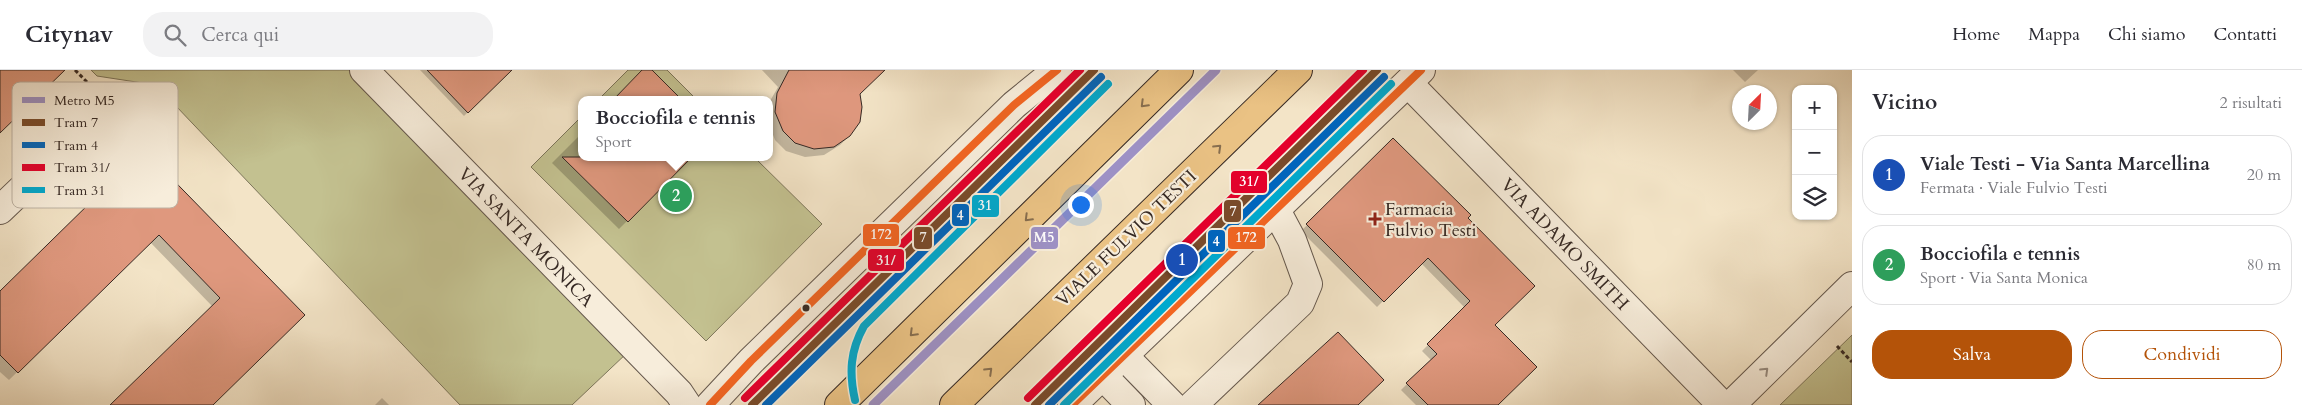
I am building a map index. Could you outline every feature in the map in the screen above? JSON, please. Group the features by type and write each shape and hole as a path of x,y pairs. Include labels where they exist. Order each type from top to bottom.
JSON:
{"main road":[{"path":"839,405 1179,70"},
{"name":"VIALE FULVIO TESTI","path":"954,405 1298,70"}],"street":[{"name":"VIA SANTA MONICA","path":"364,70 679,393 687,405"},
{"path":"710,405 751,361 1007,112 1057,70"},
{"path":"1072,405 1414,77"},
{"name":"VIA ADAMO SMITH","path":"1414,77 1722,405"},
{"path":"0,210 12,199"},
{"path":"1193,405 1300,303 1308,284 1292,240 1276,210"},
{"path":"1730,405 1852,286"},
{"path":"1124,356 1172,405"},
{"path":"1103,376 1131,405"}],"path":[{"path":"75,70 87,82"}],"shaded area":[{"path":"91,70 358,70 628,352 572,405 460,405 178,108 178,82 136,82 97,76"},
{"path":"628,70 667,70 693,96 602,96"},
{"path":"578,120 578,161 758,161 822,224 706,341 531,167"},
{"path":"1852,335 1852,405 1780,405"}],"building":[{"path":"0,70 65,70 53,82 12,82 12,121 0,133"},
{"path":"427,70 512,70 468,113"},
{"path":"642,70 652,70 678,96 617,96"},
{"path":"789,70 885,70 860,94 862,107 860,122 850,136 834,147 814,149 795,143 783,131 775,112 777,93"},
{"path":"1393,138 1471,215 1468,218 1535,286 1495,325 1537,367 1498,405 1428,405 1406,383 1437,354 1427,344 1470,301 1428,258 1384,302 1306,224"},
{"path":"562,157 578,157 578,161 688,161 628,222"},
{"path":"178,185 305,315 213,405 110,405 220,298 159,235 18,373 0,355 0,291 85,208 178,208"},
{"path":"1338,332 1384,380 1358,405 1258,405"}],"metro line":[{"name":"M5","path":"873,405 1216,70"}],"tram line":[{"name":"31/","path":"745,398 1080,70"},
{"name":"7","path":"752,405 1094,70"},
{"name":"31/","path":"1028,398 1363,70"},
{"name":"7","path":"1035,405 1377,70"},
{"name":"4","path":"766,405 1101,77"},
{"name":"4","path":"1049,405 1384,77"},
{"name":"31","path":"855,400 852,381 853,353 864,326 1108,84"},
{"name":"31","path":"1064,405 1391,84"}],"transit line":[{"name":"172","path":"710,405 751,361 1014,105 1057,70"},
{"name":"172","path":"1072,405 1421,70"}],"place":[{"name":"Bocciofila e tennis","path":"676,196"},
{"name":"Farmacia Fulvio Testi","path":"1375,219"},
{"name":"Viale Testi - Via Santa Marcellina","path":"1182,260"}]}
